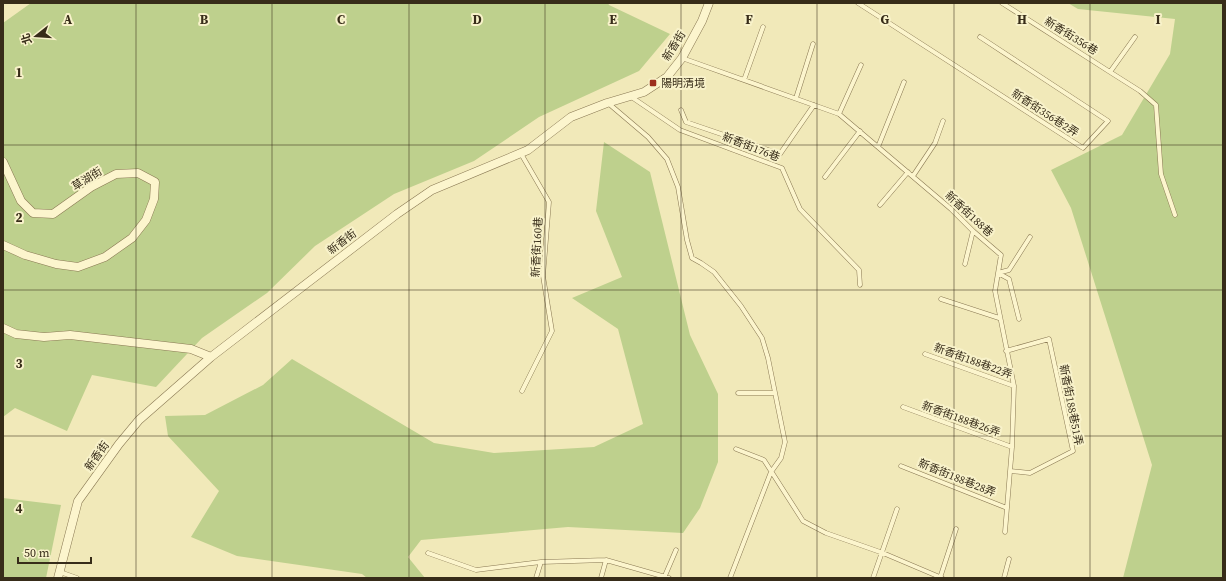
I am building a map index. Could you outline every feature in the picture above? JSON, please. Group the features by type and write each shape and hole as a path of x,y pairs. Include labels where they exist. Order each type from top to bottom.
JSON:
{"street":[{"name":"新香街","path":"59,575 78,501 119,444 139,420 211,357 397,214 432,190 520,152 528,150 571,117 608,103 644,92 667,77 682,58 702,21 709,3"},
{"name":"草湖街","path":"3,162 21,201 33,213 53,214 91,187 116,174 138,173 154,182 154,199 146,220 132,238 105,257 78,267 56,264 25,255 3,245"},
{"path":"3,328 16,334 44,337 70,335 192,349 211,357"}],"lane":[{"name":"新香街356巷2弄","path":"858,3 1083,148 1108,121 980,37"},
{"name":"新香街356巷","path":"1002,3 1140,91 1156,104 1161,174 1175,215"},
{"path":"744,80 762,27"},
{"path":"1110,72 1135,37"},
{"path":"796,98 813,44"},
{"name":"新香街188巷","path":"682,58 839,114 951,209 973,231 1001,255 995,291 1014,386 1012,447 1005,532"},
{"path":"839,114 861,65"},
{"path":"878,147 904,82"},
{"name":"新香街176巷","path":"630,96 680,130 782,168 800,209 859,270 860,284"},
{"path":"608,103 648,137 667,159 678,187 687,240 692,258 714,272 741,306 762,338 768,358 785,442 781,458 771,472 730,578"},
{"path":"681,110 686,122 780,154 814,105"},
{"path":"913,176 935,143 943,121"},
{"path":"825,177 860,131"},
{"name":"新香街160巷","path":"520,152 549,202 543,276 552,331 522,391"},
{"path":"880,205 908,172"},
{"path":"965,264 973,231"},
{"path":"998,273 1009,270 1030,237"},
{"path":"998,273 1010,279 1019,319"},
{"path":"941,300 1000,318"},
{"name":"新香街188巷51弄","path":"1006,351 1049,339 1072,451 1030,473 1010,472"},
{"name":"新香街188巷22弄","path":"925,354 1014,386"},
{"path":"738,393 775,393"},
{"name":"新香街188巷26弄","path":"903,407 1012,447"},
{"path":"736,449 764,460 803,521 826,533 883,553 941,578 956,529"},
{"name":"新香街188巷28弄","path":"901,466 1007,508"},
{"path":"873,578 883,553 897,509"},
{"path":"428,553 476,570 541,562 606,560 666,578 676,550"},
{"path":"1004,578 1009,559"},
{"path":"601,578 606,560"},
{"path":"536,578 541,562"},
{"path":"59,575 77,578"}],"green space":[{"path":"31,3 608,3 609,5 670,34 639,71 539,117 474,161 394,194 315,246 267,293 202,338 156,387 92,375 67,431 15,408 3,417 3,23"},
{"path":"1068,3 1223,3 1223,578 1123,578 1152,465 1071,208 1051,170 1122,135 1170,54 1175,19 1078,9"},
{"path":"604,142 650,172 690,335 718,394 718,462 700,508 683,533 568,527 421,540 408,557 425,578 367,578 362,574 237,556 191,537 219,491 168,436 165,416 205,415 263,385 292,359 434,443 494,453 594,447 643,424 618,329 572,298 622,277 596,211"},
{"path":"3,498 61,505 46,578 3,578"}],"place":[{"name":"陽明清境","path":"653,83"}]}
